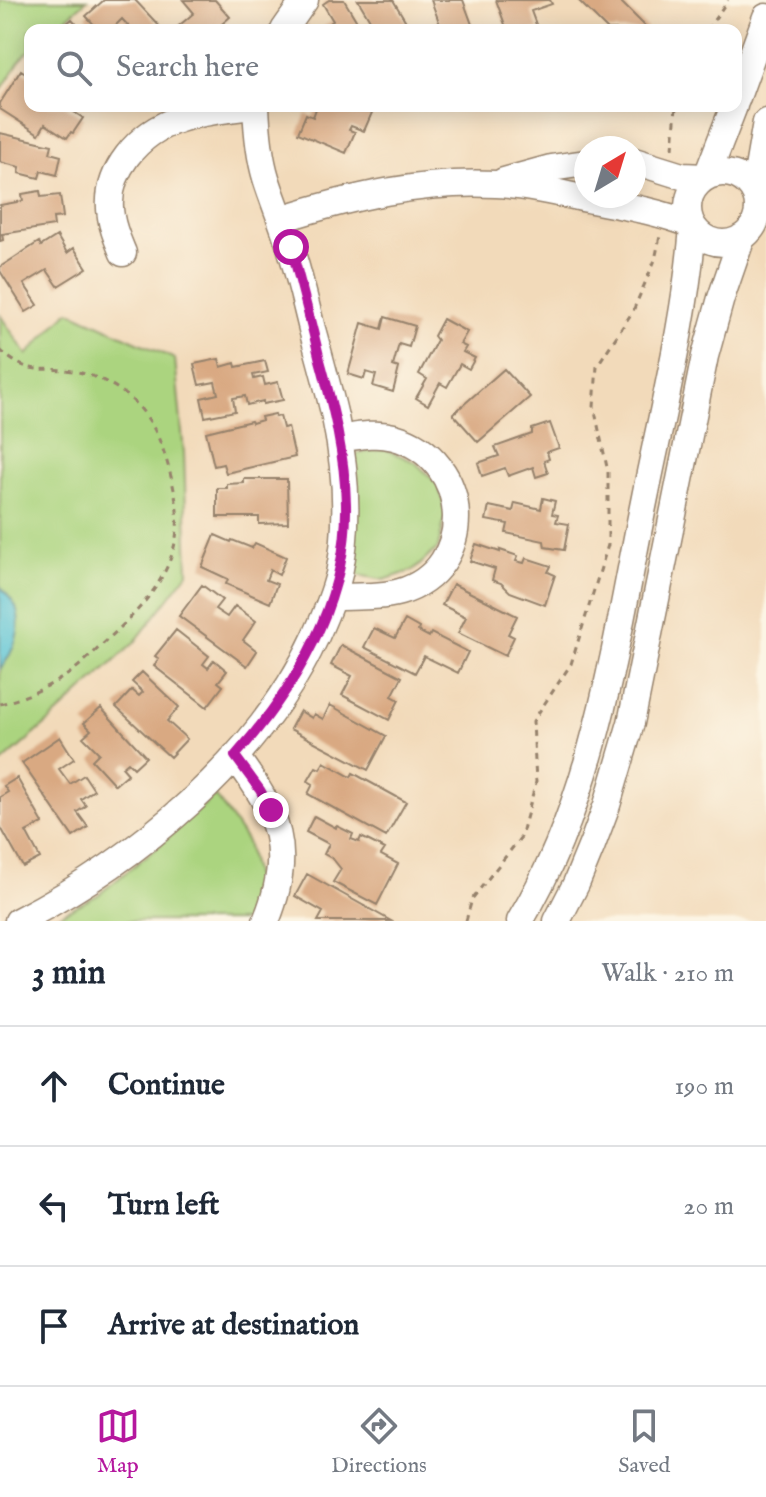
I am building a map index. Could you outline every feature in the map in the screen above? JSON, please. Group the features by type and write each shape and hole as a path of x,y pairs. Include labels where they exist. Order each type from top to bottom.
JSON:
{"street":[{"path":"288,24 305,0"},
{"path":"742,83 766,17"},
{"path":"123,253 114,231 110,201 112,185 126,157 149,135 177,119 208,112"},
{"path":"18,921 80,886 135,847 187,804 235,756 285,693 311,646 332,597 343,552 346,507 343,461 299,276 265,175 256,112"},
{"path":"732,112 706,176 696,184 687,204 693,226 710,241 732,242 742,237"},
{"path":"754,192 766,122"},
{"path":"497,184 551,168 574,165"},
{"path":"557,921 592,845 631,723 705,356 742,237 755,222 757,201 754,192 734,174 720,172 692,177 646,165"},
{"path":"646,172 671,173"},
{"path":"281,219 323,206 395,191 453,185 497,184 574,195"},
{"path":"634,208 693,226"},
{"path":"520,921 562,833 598,721 676,342 693,226"},
{"path":"332,597 381,595 401,591 420,582 436,568 448,551 455,531 457,510 443,470 429,454 411,443 391,436 370,434 339,439"},
{"path":"235,756 260,790 278,832 280,878 266,921"}],"path":[{"path":"711,24 728,0"},
{"path":"671,173 676,112"},
{"path":"466,921 472,899 521,837 536,782 533,721 571,664 608,545 608,472 594,407 597,366 633,311 655,260 663,216"},
{"path":"0,350 12,361 33,370 91,375 132,399 158,437 178,513 169,561 144,603 70,673 50,685 0,704"}],"green space":[{"path":"0,0 87,0 60,24 24,24 24,56 0,92"},
{"path":"69,311 175,359 184,453 188,573 134,643 0,764 0,315 27,355"},
{"path":"385,449 415,462 438,484 446,513 438,548 414,570 384,580 352,574 354,454"},
{"path":"215,795 247,842 258,891 245,921 47,921 98,895"}],"water":[{"path":"0,586 16,607 19,623 13,648 0,669"}],"building":[{"path":"104,0 135,0 157,24 127,24 122,19 117,24 93,24 86,16"},
{"path":"183,0 215,0 230,17 222,24 181,24 194,13"},
{"path":"329,0 344,0 358,24 328,24 333,21 323,4"},
{"path":"358,0 393,0 407,24 372,24"},
{"path":"431,0 463,0 472,24 440,24"},
{"path":"496,0 550,0 552,4 531,11 536,24 505,24"},
{"path":"578,0 619,0 643,24 602,24"},
{"path":"21,70 24,72 24,112 74,112 83,118 67,138 45,124 39,134 0,109 0,103"},
{"path":"315,112 372,112 364,131 351,126 349,130 355,132 346,153 298,133 306,114 313,117"},
{"path":"0,133 52,145 50,153 61,156 57,175 41,171 39,178 19,173 20,167 0,162"},
{"path":"40,191 41,197 60,195 63,217 53,218 54,226 2,234 3,240 0,241 0,205 23,201 22,194"},
{"path":"57,236 67,253 74,248 87,268 58,286 47,270 24,284 38,305 26,312 0,267 39,242 41,246"},
{"path":"385,317 415,326 409,347 399,344 393,366 399,368 393,392 373,386 376,375 366,372 364,379 348,374 362,323 382,329"},
{"path":"443,319 467,332 460,344 466,347 463,352 475,358 469,369 460,364 447,387 440,383 428,405 416,398 427,379 419,374 437,340 434,336"},
{"path":"219,359 221,367 265,361 268,372 253,375 254,379 263,377 265,385 278,382 283,400 247,405 245,396 233,398 235,411 205,417 201,398 218,394 215,382 199,385 194,364"},
{"path":"504,369 530,397 478,442 453,414"},
{"path":"275,414 276,417 280,416 283,428 288,427 295,457 226,473 223,464 214,466 206,432 252,423"},
{"path":"550,423 559,448 547,452 549,459 544,461 548,473 536,477 533,467 508,476 505,468 482,476 478,463 499,456 495,447 532,434 532,429"},
{"path":"244,479 287,479 288,523 259,524 259,517 217,517 217,488 244,483"},
{"path":"543,498 555,501 552,514 558,515 556,522 569,524 564,550 545,547 544,541 506,533 508,524 486,520 489,506 513,511 515,503 541,509"},
{"path":"215,535 252,548 255,543 286,557 279,575 270,570 266,580 277,584 270,603 226,584 228,579 202,567"},
{"path":"476,544 518,556 516,561 524,563 526,558 551,566 548,572 555,575 545,605 510,592 501,583 492,580 495,569 470,561"},
{"path":"453,584 517,616 508,634 514,637 505,656 458,633 466,617 442,605"},
{"path":"202,585 222,600 215,609 227,617 235,606 256,621 243,640 257,651 247,666 179,616"},
{"path":"405,620 429,637 431,633 468,652 458,673 424,656 415,673 364,647 374,628 395,638"},
{"path":"176,630 209,656 203,664 208,668 214,660 227,671 218,682 223,686 207,707 154,666 159,659 155,656"},
{"path":"341,645 402,677 392,696 399,700 389,720 342,695 352,676 331,665"},
{"path":"142,672 179,707 167,721 187,739 170,757 116,707 132,690 139,696 143,692 132,682"},
{"path":"330,705 386,736 368,770 290,729 300,711 312,718 314,714 323,719"},
{"path":"101,708 146,757 134,768 128,762 122,767 128,774 115,785 92,760 99,753 83,737 91,730 84,723"},
{"path":"60,737 74,759 59,769 70,784 84,775 94,790 81,799 86,806 77,812 88,827 73,837 22,763"},
{"path":"324,762 351,777 353,773 406,802 386,837 308,794 313,784 308,781 316,767 320,769"},
{"path":"17,778 43,823 26,832 40,858 23,867 0,826 0,797 8,792 4,786"},
{"path":"314,816 353,834 351,839 359,842 361,837 385,849 381,855 398,864 377,905 333,882 341,869 324,854 329,844 306,832"},
{"path":"307,874 391,921 318,921 323,912 295,896"}],"route":[{"path":"271,810 235,756 285,693 323,621 343,552 346,507 343,461 334,413 291,247"}]}
